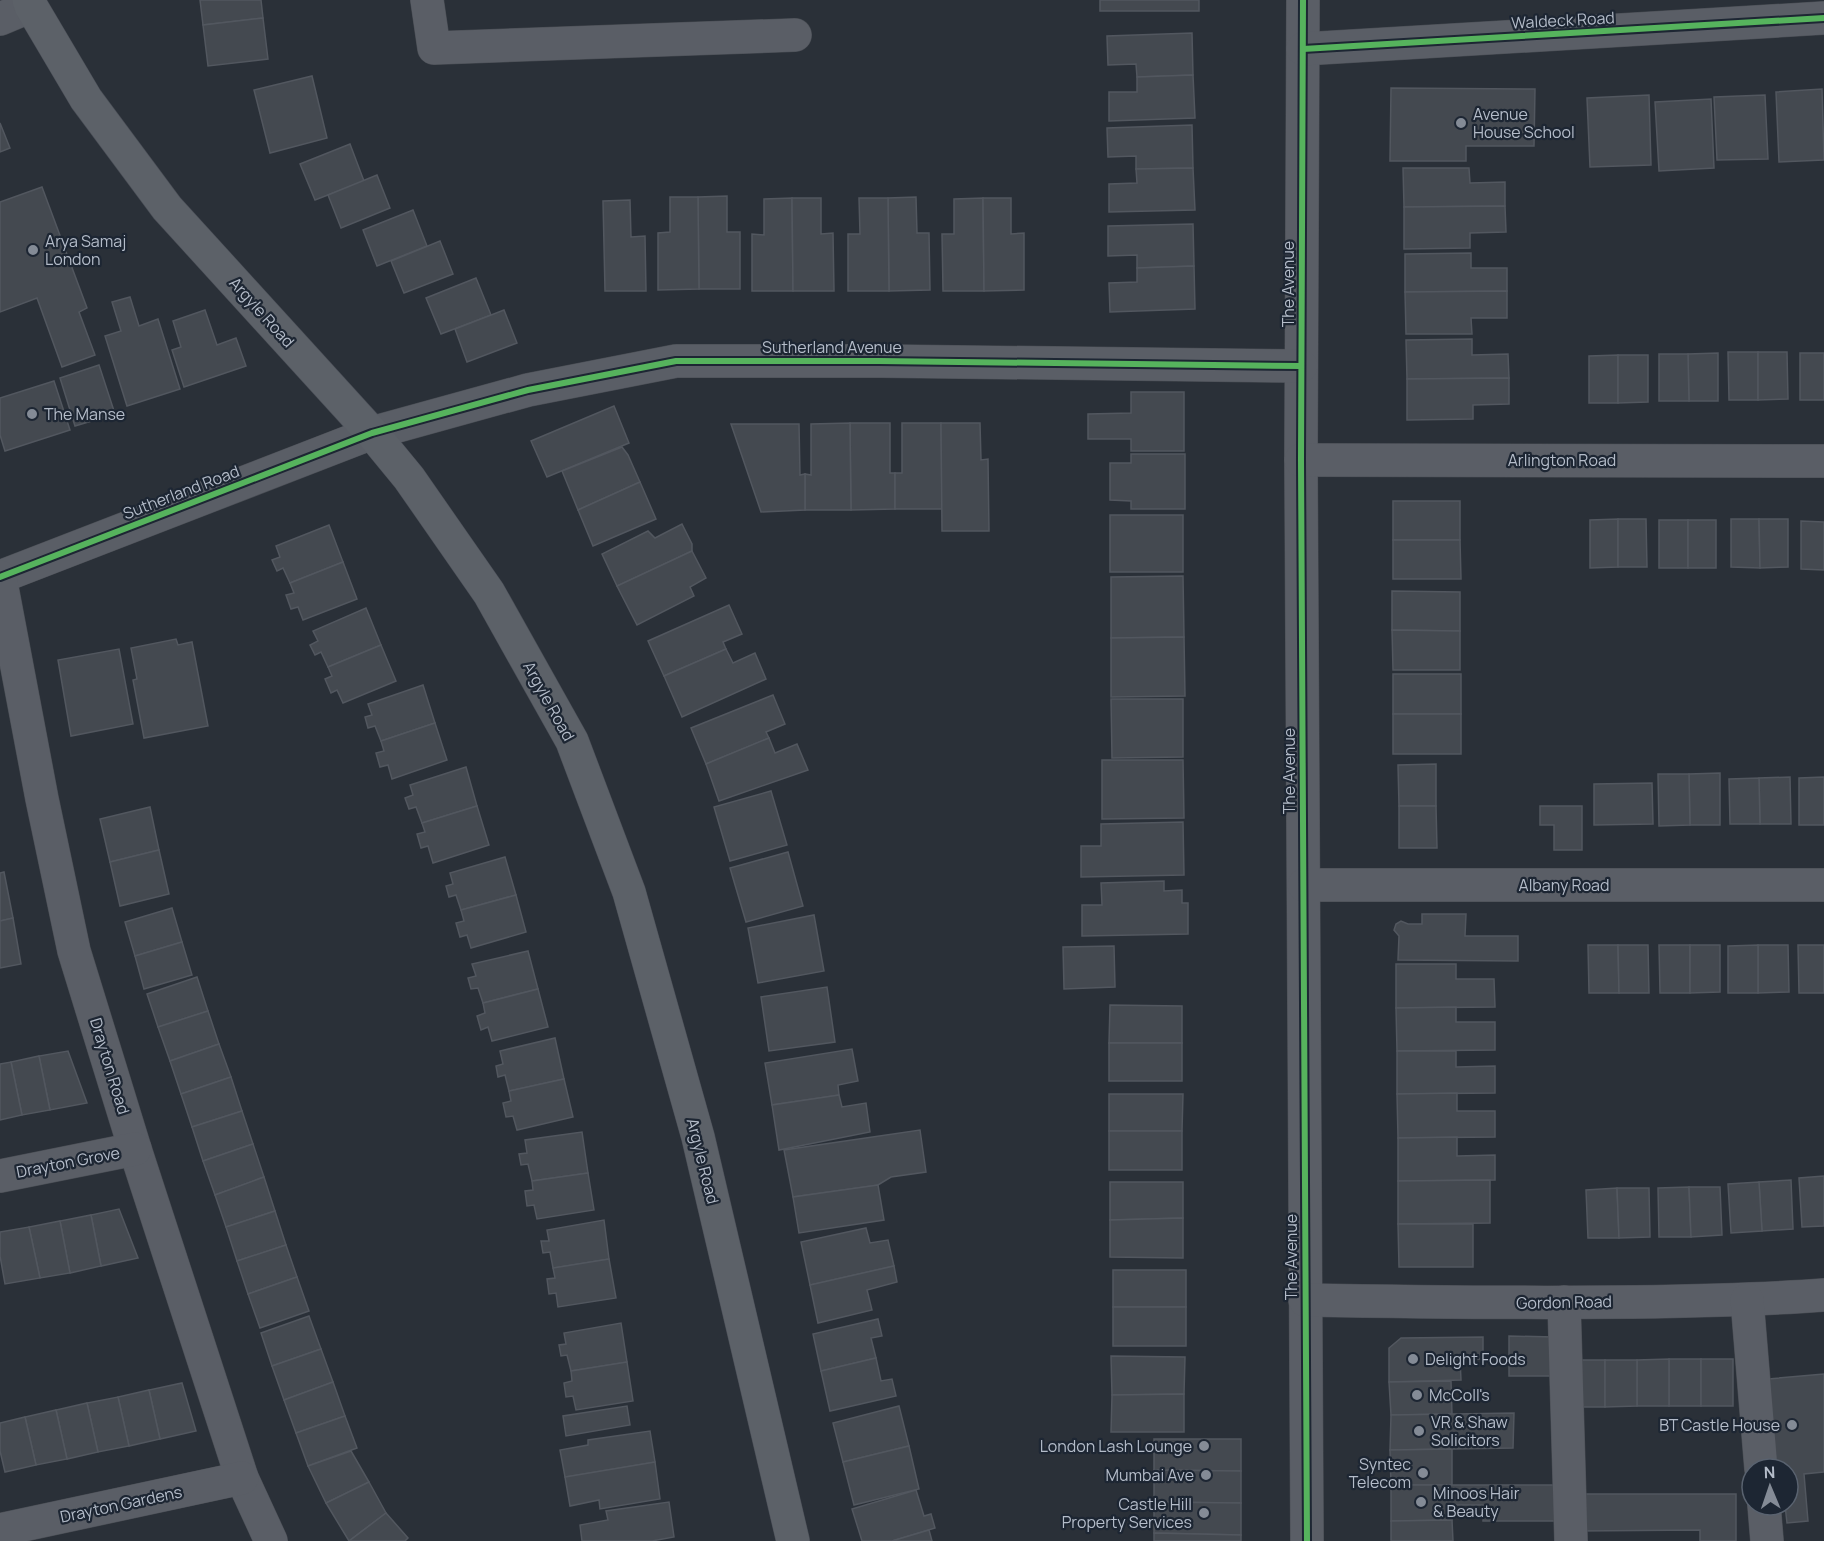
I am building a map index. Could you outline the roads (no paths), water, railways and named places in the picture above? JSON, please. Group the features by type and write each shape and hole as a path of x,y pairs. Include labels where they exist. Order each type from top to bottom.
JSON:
{"main road":[{"name":"Argyle Road","path":"30,3 86,99 167,208 372,433 410,478 489,594 572,741 629,892 698,1137 793,1541"}],"street":[{"path":"427,0 434,48 795,35"},
{"name":"The Avenue","path":"1303,0 1301,460 1307,1541"},
{"path":"0,19 30,3"},
{"name":"Waldeck Road","path":"1303,49 1824,18"},
{"name":"Sutherland Avenue","path":"372,433 528,390 676,361 1301,366"},
{"name":"Sutherland Road","path":"0,577 372,433"},
{"name":"Arlington Road","path":"1301,460 1824,461"},
{"name":"Drayton Road","path":"0,577 42,799 74,951 135,1149 242,1478 271,1541"},
{"name":"Albany Road","path":"1304,885 1824,885"},
{"name":"Drayton Grove","path":"0,1176 135,1149"},
{"name":"Gordon Road","path":"1305,1300 1474,1303 1747,1300 1824,1295"},
{"path":"1747,1300 1760,1457"},
{"path":"1564,1302 1571,1541"},
{"name":"Drayton Gardens","path":"0,1530 242,1478"},
{"path":"1765,1517 1767,1541"}],"place":[{"name":"Avenue House School","path":"1461,123"},
{"name":"Arya Samaj London","path":"33,250"},
{"name":"The Manse","path":"32,414"},
{"name":"Delight Foods","path":"1413,1359"},
{"name":"McColl's","path":"1417,1395"},
{"name":"BT Castle House","path":"1792,1425"},
{"name":"VR & Shaw Solicitors","path":"1419,1431"},
{"name":"London Lash Lounge","path":"1204,1446"},
{"name":"Syntec Telecom","path":"1423,1473"},
{"name":"Mumbai Ave","path":"1206,1475"},
{"name":"Minoos Hair & Beauty","path":"1421,1502"},
{"name":"Castle Hill Property Services","path":"1204,1513"}]}
